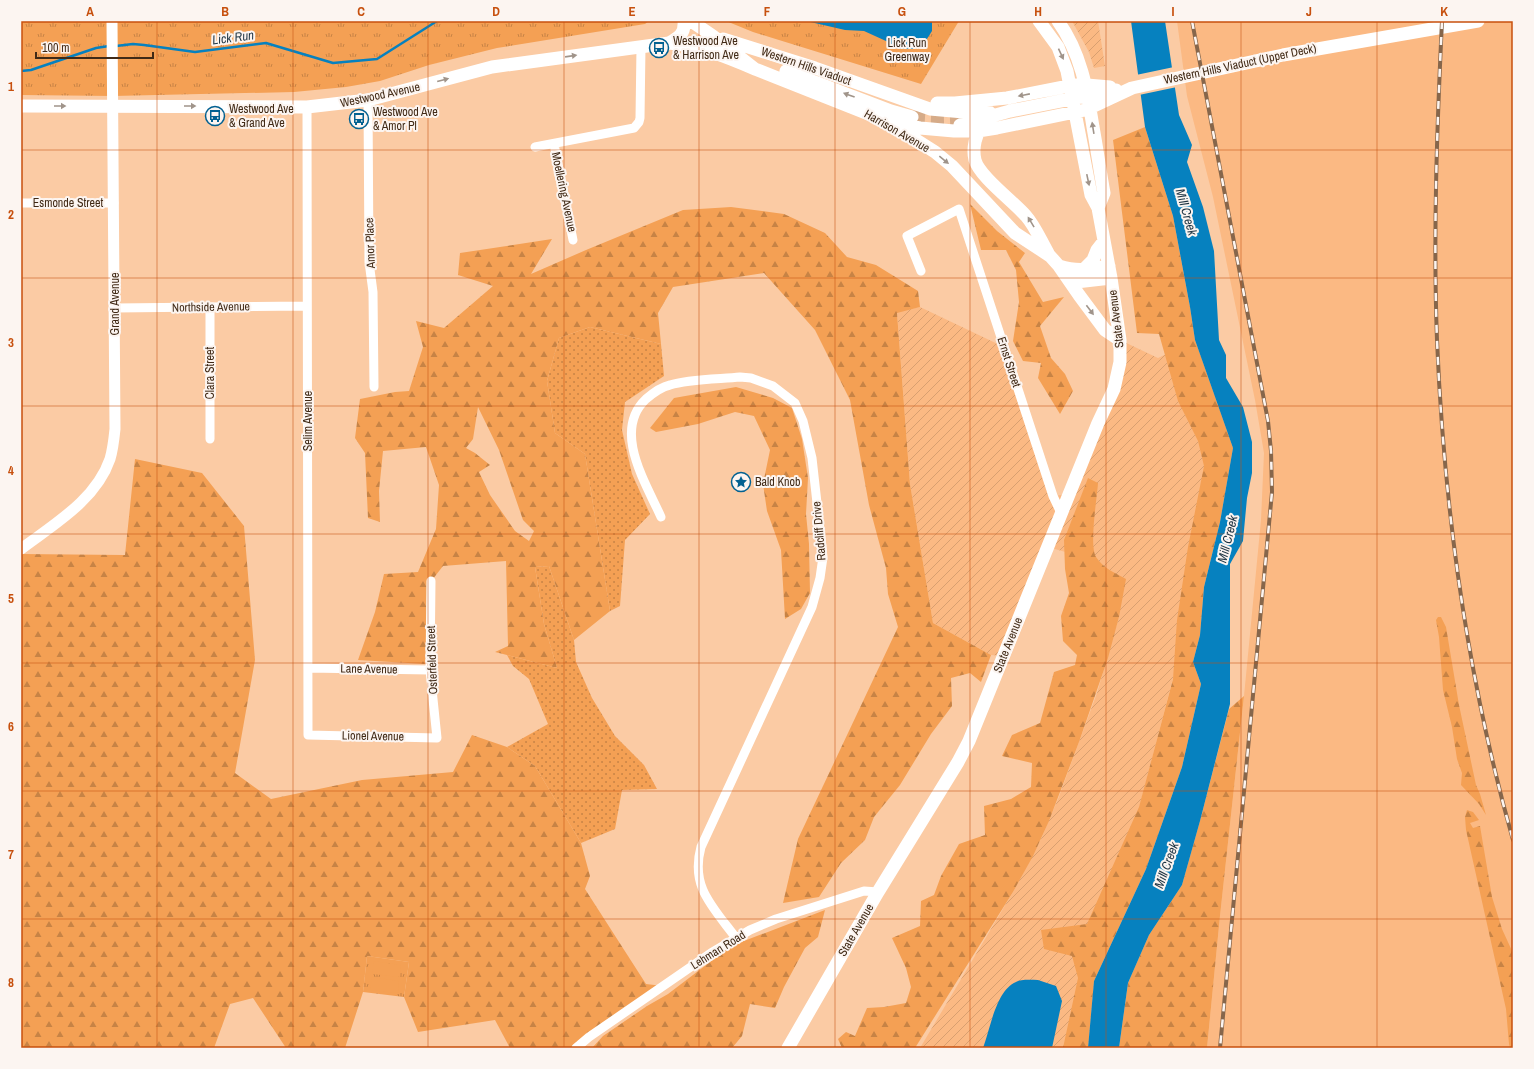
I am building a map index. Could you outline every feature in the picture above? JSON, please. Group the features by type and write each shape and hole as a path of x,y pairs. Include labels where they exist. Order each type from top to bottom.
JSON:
{"main road":[{"path":"669,43 680,37 684,31 684,21"},
{"name":"Harrison Avenue","path":"690,21 714,36 755,69 876,117 935,152 952,166 1015,233 1050,256 1068,278 1105,330 1120,340"},
{"name":"State Avenue","path":"788,1048 878,892 958,762 969,741 1098,423 1114,389 1120,362 1120,340 1110,272 1098,208 1091,195 1066,66 1058,47 1040,21"},
{"name":"State Avenue","path":"1058,21 1070,40 1079,59 1087,90 1104,194 1098,208"},
{"name":"Western Hills Viaduct (Upper Deck)","path":"926,129 964,124 1010,111 1280,55 1471,21"},
{"path":"1050,256 1028,217 982,172 975,160 974,152 978,130 991,116 1283,56 1478,21"},
{"name":"Western Hills Viaduct","path":"714,36 815,68 898,98"},
{"name":"Westwood Avenue","path":"21,106 307,107 368,100 492,68 669,43 703,48 755,69"},
{"path":"734,52 891,111 992,100 1074,85 1132,88"},
{"path":"876,117 899,124 926,129 954,131 978,130 1085,110 1132,88"},
{"name":"Western Hills Viaduct (Upper Deck)","path":"898,98 915,108 947,112 976,113 1010,111"},
{"path":"1083,270 1093,260 1097,250 1104,241"},
{"path":"1059,266 1073,270 1110,272"},
{"path":"1068,278 1076,282 1110,272"}],"street":[{"name":"Grand Avenue","path":"21,549 85,498 99,480 109,460 115,429 112,21"},
{"name":"Moellering Avenue","path":"536,147 630,130 637,125 640,118 641,47"},
{"name":"Amor Place","path":"368,100 369,262 373,292 374,387"},
{"name":"Selim Avenue","path":"307,107 308,735"},
{"name":"Moellering Avenue","path":"554,144 573,240"},
{"name":"Esmonde Street","path":"21,203 114,203"},
{"name":"Ernst Street","path":"921,271 907,236 959,209 1050,488 1061,513"},
{"name":"Northside Avenue","path":"115,308 307,306"},
{"name":"Clara Street","path":"210,307 210,440"},
{"name":"Radcliff Drive","path":"662,517 641,473 631,444 634,418 639,406 648,398 658,390 670,385 740,377 751,378 773,386 795,403 802,421 812,458 823,557 820,578 812,606 701,847 698,858 697,869 702,890 736,938"},
{"name":"Osterfeld Street","path":"431,581 430,670 437,738"},
{"name":"Lane Avenue","path":"308,668 430,670"},
{"name":"Lionel Avenue","path":"308,735 437,738"},
{"name":"Lehman Road","path":"576,1048 589,1037 736,938 776,919 864,891 878,892"}],"shaded area":[{"path":"1072,21 1098,21 1105,66 1094,68 1089,52"},
{"path":"1177,21 1513,21 1513,1048 1207,1048 1261,520 1264,453 1255,400 1213,197 1187,96"},
{"path":"920,307 1004,347 1053,496 1070,494 1114,389 1120,340 1158,358 1195,340 1233,448 1094,981 1088,1048 920,1048 1013,892 1041,839 1058,799 1097,693 1119,617 1086,558 1048,547 1004,656 991,655 933,623 910,484 897,312"}],"green space":[{"path":"21,21 649,21 645,24 497,48 429,65 380,81 346,87 294,92 113,96 21,95"},
{"name":"Lick Run Greenway","path":"726,21 959,21 921,84 753,32"},
{"path":"1145,127 1173,216 1195,340 1233,448 1220,522 1204,587 1200,635 1193,662 1201,684 1182,767 1146,869 1094,981 1088,1048 1063,1048 1078,978 1072,956 1044,949 1041,930 1087,924 1139,807 1173,679 1177,620 1188,547 1204,466 1198,441 1178,401 1159,334 1137,333 1113,140"},
{"path":"970,204 997,231 1025,253 1019,262 1043,302 1064,297 1040,326 1051,358 1065,374 1073,391 1060,414 1038,378 1041,363 1023,361 1013,341 1019,302 1016,270 1006,250 981,250"},
{"path":"731,207 784,214 825,233 847,257 876,265 918,291 920,307 897,313 910,484 933,623 991,655 981,682 970,673 951,678 952,706 931,734 900,785 874,817 865,840 841,863 819,897 783,903 798,839 898,627 888,594 886,568 869,505 850,400 815,330 764,273 673,287 658,313 661,344 590,327 559,338 547,381 555,433 585,454 610,611 574,640 549,566 535,567 544,624 557,668 495,652 508,646 506,561 443,566 429,584 425,664 358,660 375,612 384,574 418,572 436,529 439,485 426,447 383,451 379,491 380,522 368,518 365,453 355,438 360,399 395,392 409,391 423,347 416,321 444,328 493,286 458,275 460,253 552,239 531,274 683,210","holes":["478,407 499,450 523,520 534,531 529,541 515,531 490,495 479,472 490,465 466,448 473,439"]},
{"path":"590,327 661,344 664,376 625,402 622,430 632,474 650,514 625,540 620,606 610,611 585,454 555,433 547,381 559,338"},
{"path":"736,387 773,398 792,408 802,439 808,478 806,514 809,544 810,593 801,609 785,619 781,550 767,511 763,484 770,450 754,416 735,412 698,424 656,432 650,428 674,398"},
{"path":"135,459 202,473 244,526 255,660 235,773 271,799 362,780 453,772 472,735 507,747 535,766 581,843 590,876 585,889 646,984 663,986 576,1048 510,1048 495,1020 418,1032 404,997 409,962 367,956 363,992 345,1048 286,1048 253,998 230,1004 214,1048 21,1048 21,554 125,555"},
{"path":"1088,478 1098,483 1093,533 1094,551 1096,557 1106,567 1126,579 1119,617 1108,658 1079,742 1049,821 1033,856 1013,892 915,1048 842,1048 838,1039 846,1032 855,1036 867,1008 906,1003 911,987 906,968 892,938 920,926 921,901 934,895 941,876 959,844 985,835 984,806 1011,799 1031,787 1032,763 1002,756 1012,735 1040,723 1054,672 1075,665 1077,655 1063,641 1061,616 1069,593 1065,569 1064,540"},
{"path":"549,566 574,640 576,662 592,698 615,736 644,765 657,789 622,790 615,829 581,843 535,766 507,747 548,724 529,679 513,666 507,655 557,668 544,624 535,567"},
{"path":"1438,617 1441,617 1446,627 1459,705 1476,785 1486,815 1479,804 1461,785 1462,773 1457,759 1452,727 1443,690 1439,637 1436,620"},
{"path":"1244,696 1207,1048 1119,1048 1128,983 1149,935 1182,885 1229,709"},
{"path":"1467,810 1473,812 1479,820 1470,823 1473,828 1480,826 1492,897 1502,929 1513,953 1513,1048 1510,1048 1509,1044 1506,1009 1466,830 1465,817"},
{"path":"825,910 818,937 805,948 784,987 775,1008 750,1004 742,1036 732,1048 592,1048 603,1036 647,1006 668,994 731,946"},
{"path":"367,956 409,962 404,997 363,992"},
{"path":"374,961 401,965 400,977 372,974"},
{"path":"372,977 399,981 398,993 370,990"}],"water":[{"path":"806,21 932,21 932,31 925,42 913,49 900,49 864,31 845,30"},
{"name":"Mill Creek","path":"1131,21 1165,21 1179,115 1192,145 1187,162 1203,207 1214,251 1219,340 1226,355 1226,378 1243,407 1252,442 1252,473 1247,498 1243,541 1230,564 1230,704 1182,885 1149,935 1128,983 1119,1048 1088,1048 1094,981 1146,869 1182,767 1201,684 1193,662 1200,635 1204,587 1220,522 1233,448 1195,340 1173,216 1145,127"},
{"path":"1038,980 1056,986 1062,1001 1052,1048 983,1048 995,1011 1003,993 1009,986 1018,981"}],"pier":[{"path":"1174,67 1177,87 1139,95 1136,75"}],"waterway":[{"name":"Lick Run","path":"116,46 133,44 195,52 266,43 333,63 377,59 437,21"},
{"name":"Lick Run","path":"21,71 31,70 96,48 109,46"}],"tunnel":[{"path":"912,117 945,119 977,116"}],"railway":[{"path":"1192,21 1268,421 1271,451 1272,492 1220,1048"},
{"path":"1442,21 1437,141 1435,260 1440,403 1445,466 1460,592 1471,655 1497,779 1513,840"}],"place":[{"name":"Westwood Ave & Harrison Ave","path":"659,48"},
{"name":"Westwood Ave & Grand Ave","path":"215,116"},
{"name":"Westwood Ave & Amor Pl","path":"359,119"},
{"name":"Bald Knob","path":"741,482"}]}
